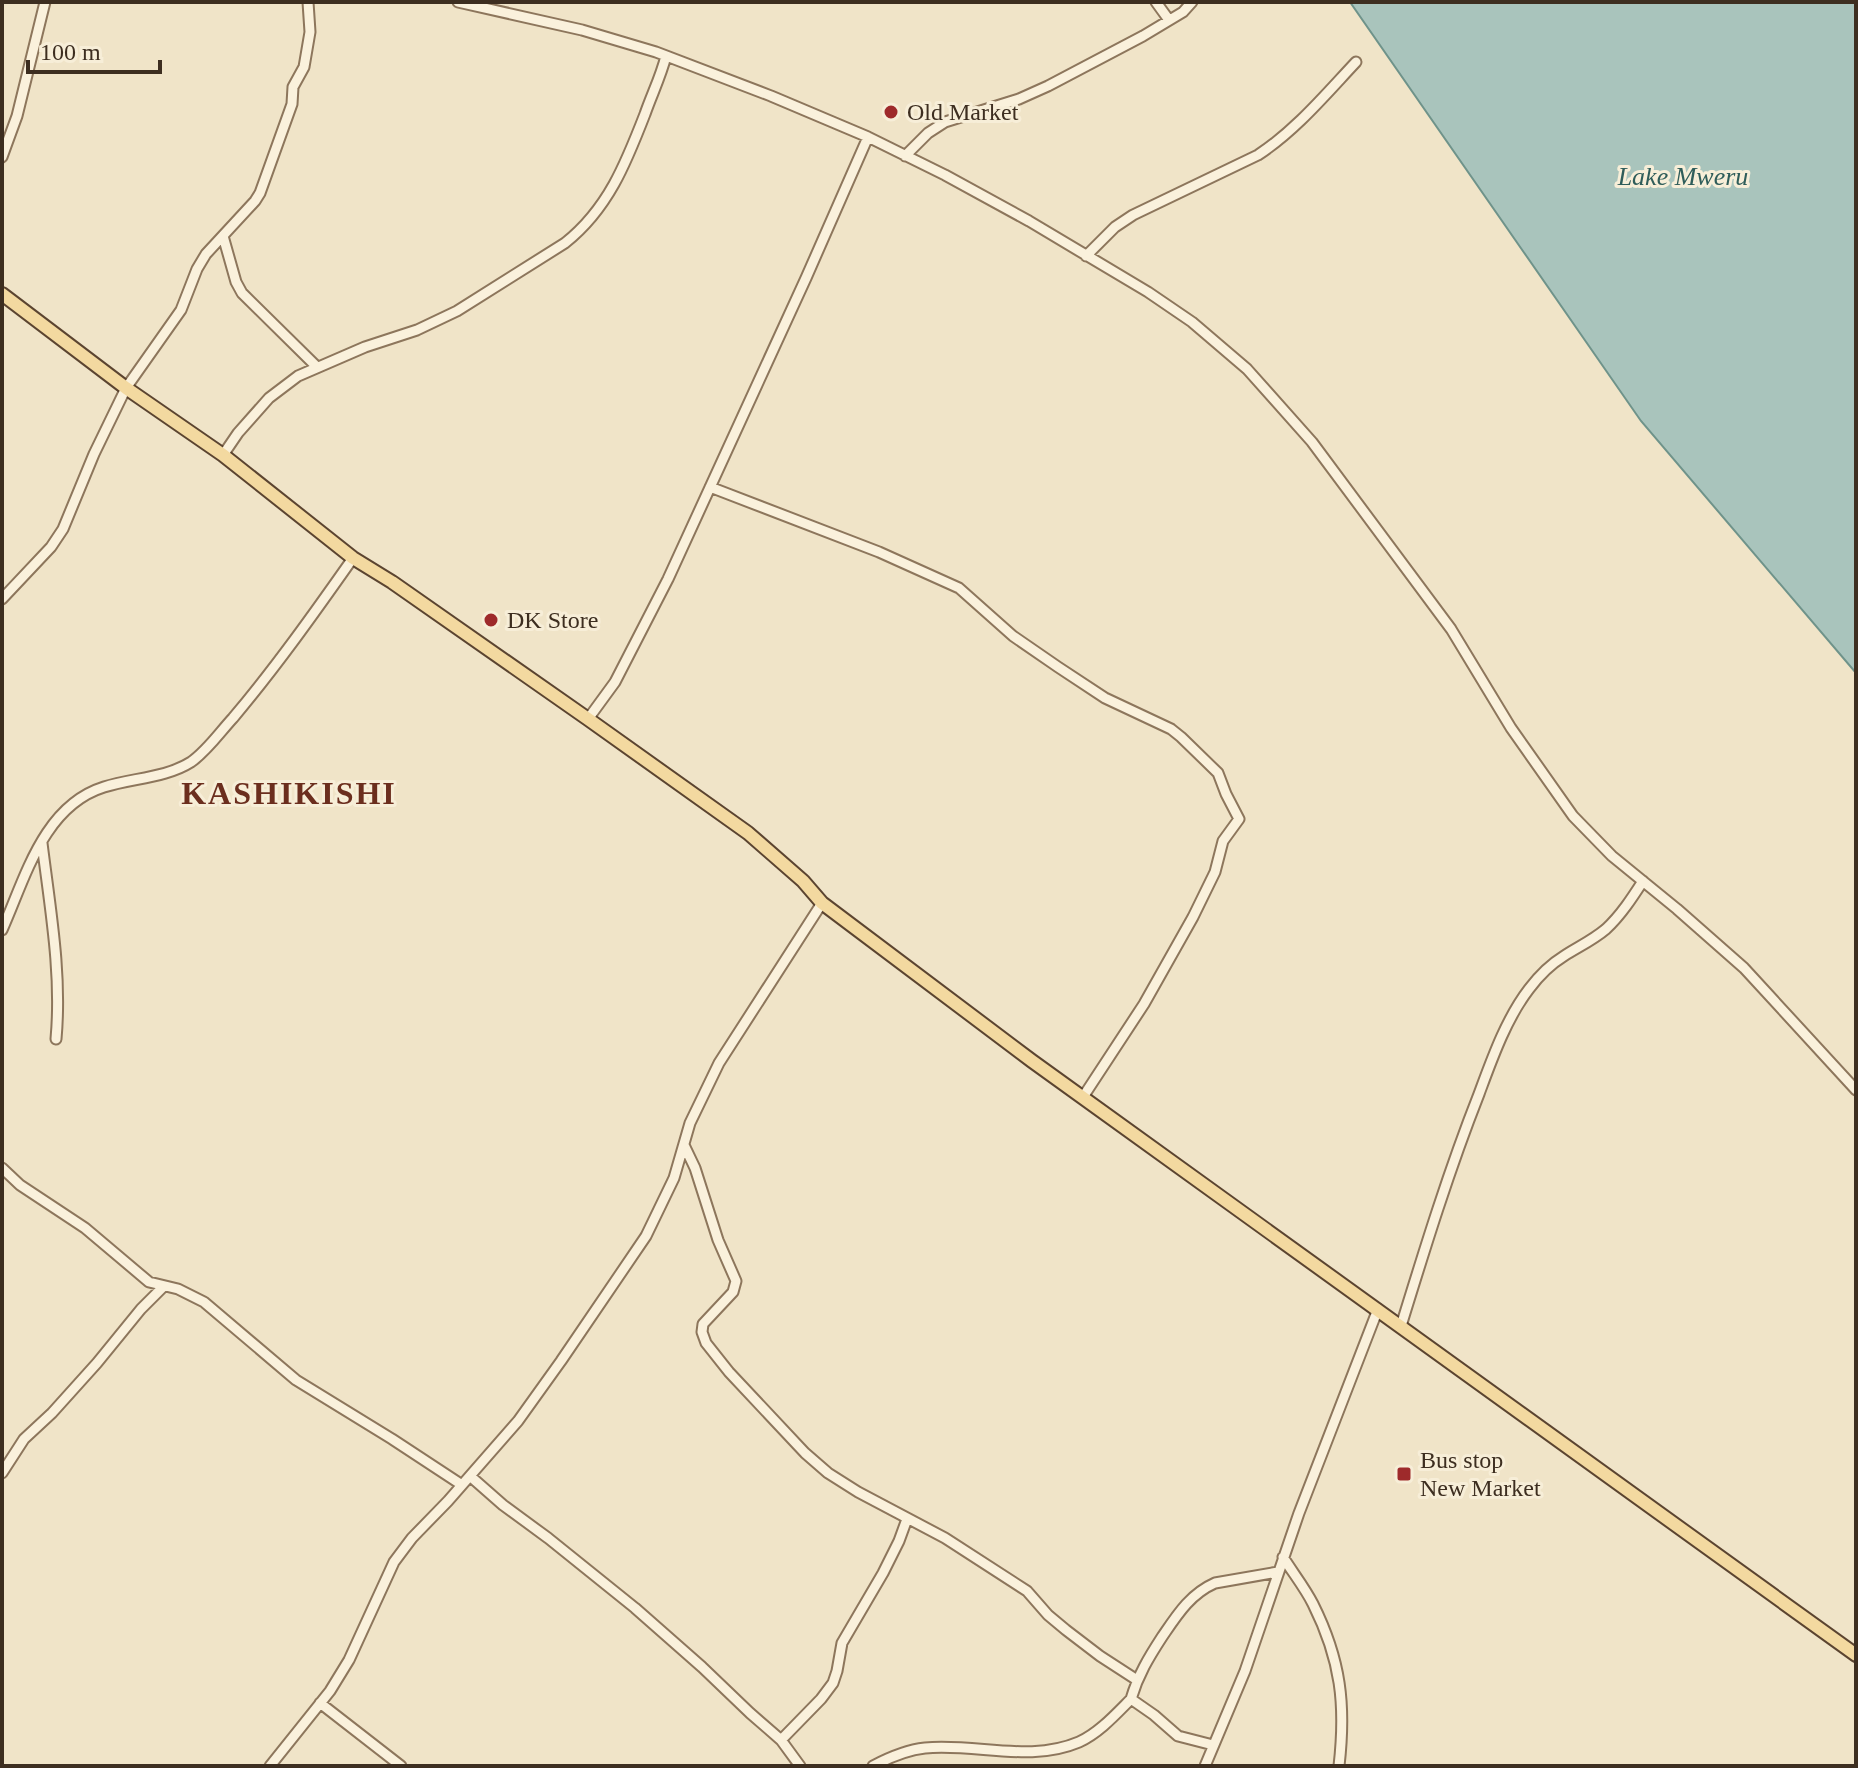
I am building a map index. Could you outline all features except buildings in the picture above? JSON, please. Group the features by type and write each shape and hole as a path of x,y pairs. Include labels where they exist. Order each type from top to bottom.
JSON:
{"main road":[{"path":"2,294 126,388 223,455 353,558 405,591 748,833 803,881 822,903 1083,1097 1856,1655"}],"street":[{"path":"2,157 22,95 45,2"},
{"path":"2,599 51,547 63,529 126,388 181,310 206,254 255,201 263,186 292,104 293,87 304,67 310,32 308,2"},
{"path":"458,2 582,30 666,56 760,91 868,137 1029,221 1192,322 1247,369 1312,442 1451,629 1511,728 1573,816 1612,856 1744,968 1856,1090"},
{"path":"1156,2 1169,20"},
{"path":"905,156 928,133 945,122 1019,99 1100,59 1183,12 1192,2"},
{"path":"223,455 269,398 298,376 365,347 417,330 457,311 581,231 600,208 627,158 666,56"},
{"path":"1086,256 1115,227 1133,215 1258,155 1276,143 1356,62"},
{"path":"588,719 615,682 668,579 868,137"},
{"path":"223,236 242,293 317,367"},
{"path":"710,487 879,552 959,588 1013,636 1105,698 1171,729 1218,773 1239,819 1223,841 1215,872 1193,917 1151,991 1083,1097"},
{"path":"2,930 28,868 60,815 101,787 171,771 192,761 255,692 353,558"},
{"path":"42,841 57,970 59,1007 56,1039"},
{"path":"1401,1326 1470,1117 1514,1013 1544,972 1605,930 1623,911 1643,881"},
{"path":"270,1766 320,1703 349,1660 394,1562 518,1421 646,1236 674,1178 690,1123 719,1063 822,903"},
{"path":"684,1145 736,1281 733,1292 703,1324 702,1332 706,1343 738,1382 828,1473 945,1538 1027,1591 1066,1630 1137,1680"},
{"path":"2,1168 20,1185 85,1228 149,1282 178,1289 204,1302 296,1380 462,1485"},
{"path":"2,1473 24,1439 52,1413 163,1287"},
{"path":"1205,1766 1245,1671 1283,1557 1378,1309"},
{"path":"470,1476 635,1608 781,1740 800,1766"},
{"path":"781,1740 833,1683 842,1643 883,1573 907,1519"},
{"path":"1283,1557 1312,1602 1329,1640 1340,1678 1339,1766"},
{"path":"873,1766 898,1754 928,1748 1022,1752 1076,1743 1094,1733 1131,1699 1151,1653 1180,1610 1199,1592 1215,1583 1278,1572"},
{"path":"1131,1699 1178,1736 1213,1745"},
{"path":"320,1703 401,1766"}],"water":[{"name":"Lake Mweru","path":"1350,2 1856,2 1856,673 1641,421"}],"place":[{"name":"Old Market","path":"891,112"},
{"name":"DK Store","path":"491,620"},
{"name":"Bus stop New Market","path":"1404,1474"}],"district":[{"name":"KASHIKISHI","path":"289,793"}]}
